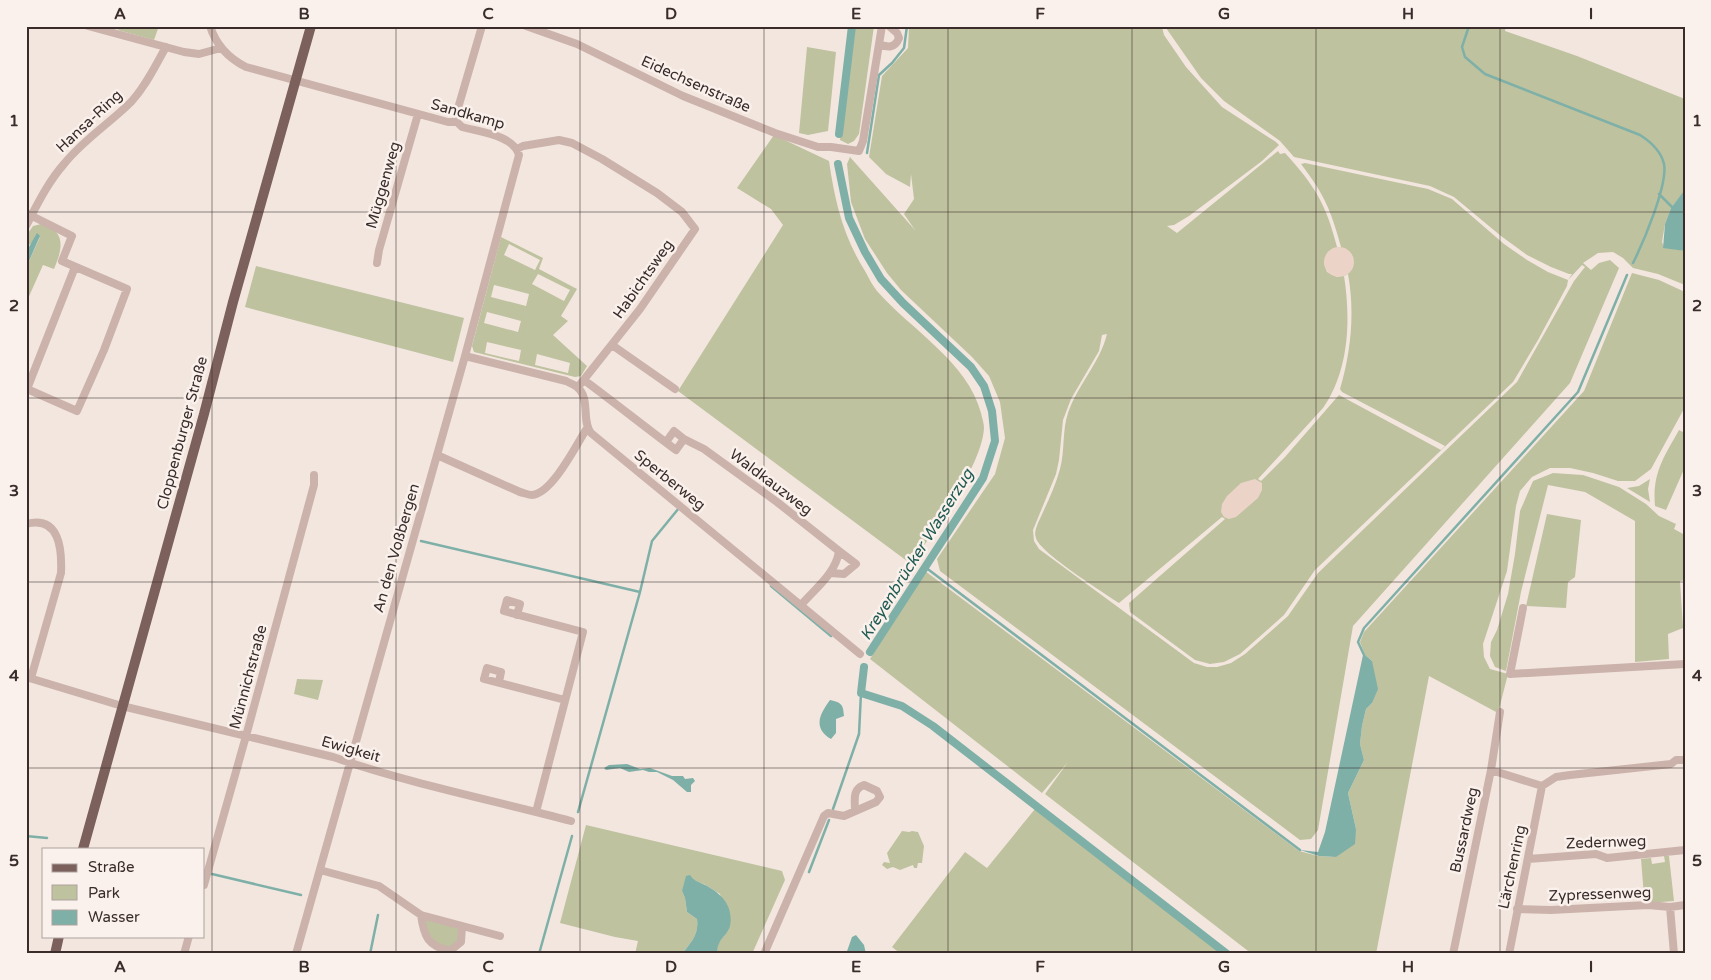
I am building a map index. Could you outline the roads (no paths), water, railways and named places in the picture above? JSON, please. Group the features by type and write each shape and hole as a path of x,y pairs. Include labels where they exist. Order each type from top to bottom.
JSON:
{"main road":[{"name":"Cloppenburger Straße","path":"83,848 311,26"},
{"path":"55,954 59,938"}],"street":[{"path":"88,26 166,48 199,54 221,48 210,26"},
{"path":"457,122 456,115 482,26"},
{"name":"Eidechsenstraße","path":"526,26 577,44 683,96 775,133 818,147 858,151 863,141 879,44"},
{"path":"882,26 879,44 887,47 893,46 899,38 889,26"},
{"name":"Hansa-Ring","path":"26,226 29,214 63,165 98,129 131,101 149,79 166,48"},
{"name":"Sandkamp","path":"221,48 227,55 246,68 448,122 457,122 462,127 507,140 517,149 523,146 559,140 572,143 658,193 682,212 695,228"},
{"name":"Müggenweg","path":"377,263 379,250 418,114"},
{"name":"An den Voßbergen","path":"296,954 465,356 518,162 517,149"},
{"path":"29,214 72,236 62,261 127,289 104,350 77,411 27,389 74,267"},
{"name":"Habichtsweg","path":"578,387 640,309 695,228"},
{"path":"612,345 675,389"},
{"path":"436,455 520,492 532,495 544,490 554,480 587,428 586,409 578,387 566,381 465,356"},
{"path":"584,380 676,450 684,439 674,432 666,442"},
{"name":"Sperberweg","path":"587,428 860,654"},
{"name":"Waldkauzweg","path":"684,439 704,449 777,502 856,564 844,574 831,573"},
{"name":"Münnichstraße","path":"205,881 298,548 314,485 314,475"},
{"path":"26,524 36,521 50,527 60,543 62,557 61,574 29,678"},
{"path":"801,605 831,573 839,551"},
{"path":"1523,608 1510,674 1685,664"},
{"path":"517,615 583,632 536,812"},
{"name":"Ewigkeit","path":"29,678 122,706 333,757 571,822"},
{"path":"499,682 565,700"},
{"name":"Bussardweg","path":"1453,954 1491,770 1500,712"},
{"path":"1491,770 1542,786 1556,777 1570,774 1671,764 1676,760 1685,760"},
{"name":"Lärchenring","path":"1509,954 1542,786"},
{"path":"764,954 824,816 828,813 844,816 855,811"},
{"name":"Zedernweg","path":"1528,860 1596,854 1607,858 1685,850"},
{"path":"320,870 379,886 421,915 500,936"},
{"name":"Zypressenweg","path":"1517,909 1551,910 1685,905"},
{"path":"1670,907 1674,954"},
{"path":"421,915 425,936 436,948 450,951 460,942 462,926"},
{"path":"184,954 188,938"}],"water":[{"path":"1684,191 1685,251 1663,248 1665,224 1671,208"},
{"path":"37,233 40,236 26,268 26,252"},
{"path":"1363,655 1372,661 1378,689 1372,703 1366,709 1362,726 1360,744 1364,760 1348,793 1356,829 1355,844 1336,857 1319,856 1300,850 1318,852 1325,832"},
{"path":"830,700 841,705 844,716 836,719 836,733 831,739 825,735 820,726 821,716"},
{"path":"627,764 640,769 650,768 672,776 683,776 685,779 693,778 695,781 691,785 691,792 687,792 673,780 657,772 643,770 629,772 620,768 606,770 604,768 609,765"},
{"path":"690,875 694,880 720,895 728,906 731,918 730,926 720,941 717,954 682,954 694,938 697,930 697,919 687,912 682,891 686,876"},
{"path":"856,935 864,945 866,954 846,954 852,937"}],"waterway":[{"name":"Kreyenbrücker Wasserzug","path":"839,134 852,26"},
{"path":"867,153 879,75 904,48 907,26"},
{"path":"1469,26 1462,47 1465,57 1485,74 1640,135 1658,151 1664,164 1662,186 1654,214 1633,263"},
{"name":"Kreyenbrücker Wasserzug","path":"838,164 849,218 865,252 881,279 903,303 971,367 984,386 992,411 995,441 983,478 870,652"},
{"path":"1659,194 1674,209"},
{"path":"1364,655 1358,642 1364,628 1578,392 1627,275"},
{"path":"421,541 640,592 652,541 679,508"},
{"path":"925,567 1300,850"},
{"path":"771,586 831,636"},
{"path":"578,812 640,592"},
{"name":"Kreyenbrücker Wasserzug","path":"864,667 861,693 902,706 933,726 1227,954"},
{"path":"833,809 859,734 861,693"},
{"path":"809,872 829,820"},
{"path":"26,836 47,838"},
{"path":"539,954 572,836"},
{"path":"212,874 301,895"},
{"path":"370,954 378,915"}]}
